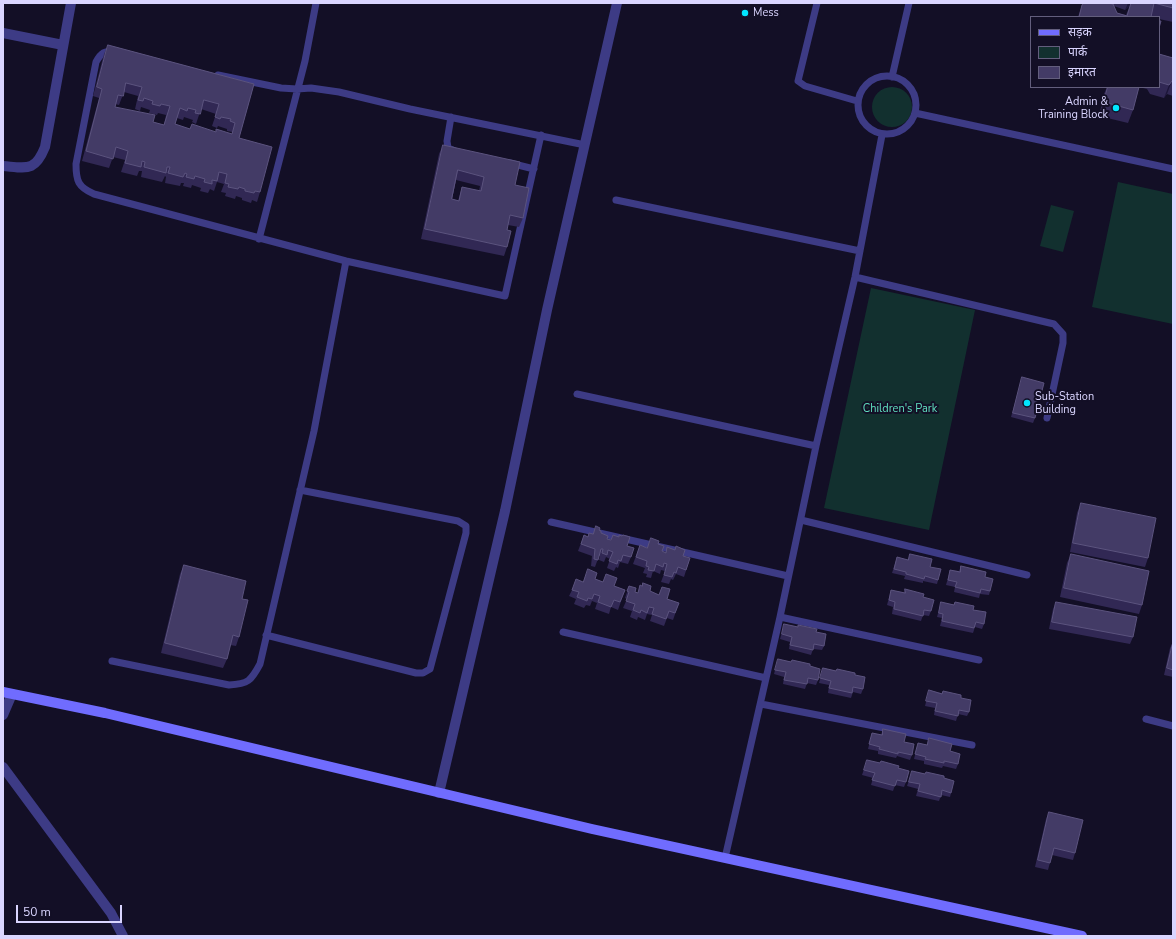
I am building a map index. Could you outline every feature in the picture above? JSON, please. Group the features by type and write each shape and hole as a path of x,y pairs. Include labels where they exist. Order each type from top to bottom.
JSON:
{"street":[{"path":"3,166 27,168 34,165 40,159 45,147 71,3"},
{"path":"439,793 505,510 547,310 617,3"},
{"path":"3,33 63,45"},
{"path":"3,715 7,693 105,713 592,830 1082,936"},
{"path":"3,767 111,912 123,936"}],"lane":[{"path":"259,238 305,61 316,3"},
{"path":"817,3 798,81 805,86 858,101"},
{"path":"892,76 909,3"},
{"path":"124,55 109,51 104,52 99,56 96,62 76,164 76,177 81,186 94,194 346,261 505,296 541,135"},
{"path":"209,73 269,86 297,89 311,88 339,92 410,109 585,145"},
{"path":"882,76 892,76 904,82 913,92 916,101 915,113 908,126 900,132 882,134 873,132 866,126 859,114 858,101 860,92 866,84 882,76"},
{"path":"915,113 1173,169"},
{"path":"451,117 447,141 448,148 464,153"},
{"path":"725,858 761,704 816,446 855,277 882,134"},
{"path":"503,162 534,169"},
{"path":"616,200 860,251"},
{"path":"112,661 229,685 242,684 253,677 260,664 314,431 346,261"},
{"path":"855,277 1054,324 1062,334 1063,344 1048,418"},
{"path":"577,394 816,446"},
{"path":"266,635 408,671 423,673 430,669 466,533 466,526 458,521 300,490"},
{"path":"801,520 1027,574"},
{"path":"551,522 788,576"},
{"path":"780,617 978,660"},
{"path":"563,632 766,678"},
{"path":"761,704 972,745"},
{"path":"1146,719 1173,726"}],"green space":[{"path":"896,87 903,90 909,96 912,107 911,115 903,124 896,127 888,127 881,124 873,115 872,103 875,96 884,88"},
{"path":"1118,182 1173,194 1173,324 1092,307"},
{"path":"1051,205 1074,211 1063,252 1040,246"},
{"name":"Children's Park","path":"871,288 975,310 929,530 824,508"}],"building":[{"path":"1085,3 1113,4 1117,13 1127,16 1079,16 1082,5"},
{"path":"1131,3 1154,3 1151,16 1127,16"},
{"path":"1154,3 1173,3 1173,8"},
{"path":"108,45 254,84 239,138 272,147 260,192 255,191 254,193 245,191 245,189 239,187 238,189 228,187 229,184 225,183 227,174 219,172 217,181 212,180 212,184 204,182 205,179 195,176 194,179 186,177 187,174 185,173 183,177 168,173 170,167 167,167 166,173 144,167 145,162 142,161 141,167 125,163 128,151 116,147 113,159 86,151 102,89 97,87","holes":["126,83 142,87 138,100 143,101 144,98 153,101 152,104 170,106 164,125 153,122 155,115 115,107 118,95 123,96","204,100 219,104 215,117 220,119 221,117 231,119 230,121 235,123 232,134 216,129 216,132 192,124 190,129 175,124 180,108 187,111 188,108 196,110 195,113 200,114"]},
{"path":"1160,54 1173,58 1173,81 1169,85 1160,82"},
{"path":"1108,88 1139,88 1133,110 1104,102"},
{"path":"443,145 520,162 515,185 529,188 523,218 510,215 507,230 511,231 507,247 425,229","holes":["458,170 484,177 481,191 462,187 459,201 452,199"]},
{"name":"Sub-Station Building","path":"1022,377 1044,383 1035,418 1013,413"},
{"path":"1081,503 1156,518 1148,558 1073,543"},
{"path":"596,526 600,528 599,530 601,533 608,536 607,539 611,540 613,535 619,537 619,535 623,535 630,537 627,546 634,548 631,557 623,555 621,561 618,560 617,564 609,561 613,552 608,550 607,555 602,553 603,549 601,549 598,560 594,559 595,549 581,544 584,535 588,537 589,533 593,534"},
{"path":"651,538 659,541 658,544 664,546 662,551 666,553 667,547 675,550 676,546 685,550 683,556 690,558 686,570 678,567 676,573 674,572 672,577 664,575 667,564 664,563 663,567 656,564 654,571 648,570 649,567 646,566 647,561 636,557 640,545 647,548"},
{"path":"910,554 932,559 930,567 941,569 938,580 925,576 924,579 894,569 897,557 908,560"},
{"path":"1071,554 1149,571 1142,605 1064,588"},
{"path":"184,565 246,581 242,599 248,600 239,637 233,635 227,659 165,643"},
{"path":"961,566 986,572 985,577 993,579 990,591 981,589 980,593 955,587 957,582 948,580 950,570 960,572"},
{"path":"588,569 597,573 595,579 603,582 606,574 617,578 614,586 625,590 620,602 614,600 611,607 598,602 600,596 594,594 592,599 588,598 587,601 577,597 579,592 572,590 576,579 583,582"},
{"path":"643,583 651,586 650,591 659,595 662,587 670,589 667,599 679,603 675,613 669,611 666,619 652,614 654,608 649,607 647,613 641,610 640,613 633,610 635,604 626,601 629,592 627,591 629,586 636,588 635,592 638,593 640,585 642,586"},
{"path":"905,589 924,594 923,597 934,600 931,611 924,610 923,616 894,609 895,602 889,600 891,590 905,593"},
{"path":"941,602 954,605 955,602 974,606 973,610 986,612 984,624 976,622 974,628 942,621 943,614 939,613"},
{"path":"1056,602 1137,617 1133,637 1052,622"},
{"path":"784,624 817,629 816,632 826,634 824,646 814,644 813,650 790,645 792,637 782,634"},
{"path":"1173,642 1173,670 1167,668"},
{"path":"778,659 810,664 810,666 820,669 818,680 808,678 807,684 784,680 786,672 775,670"},
{"path":"823,668 836,671 837,669 865,677 863,689 853,687 852,693 829,688 831,681 820,678"},
{"path":"929,690 942,694 943,691 961,695 961,698 971,700 969,712 959,710 958,716 935,711 937,703 926,701"},
{"path":"883,729 906,734 904,742 914,744 912,755 898,752 898,754 879,749 880,747 869,744 872,733 882,735"},
{"path":"929,738 952,744 950,751 960,754 958,764 925,759 926,757 915,754 918,743 927,745"},
{"path":"867,760 880,763 881,761 899,766 898,768 909,771 906,782 897,780 895,786 872,780 875,773 864,770"},
{"path":"912,771 944,776 944,778 954,781 951,793 942,790 941,797 918,791 920,784 909,782"},
{"path":"1049,812 1083,820 1075,853 1054,848 1050,863 1038,860"}],"place":[{"name":"Mess","path":"745,13"},
{"name":"Admin & Training Block","path":"1116,108"},
{"name":"Sub-Station Building","path":"1027,403"}]}
